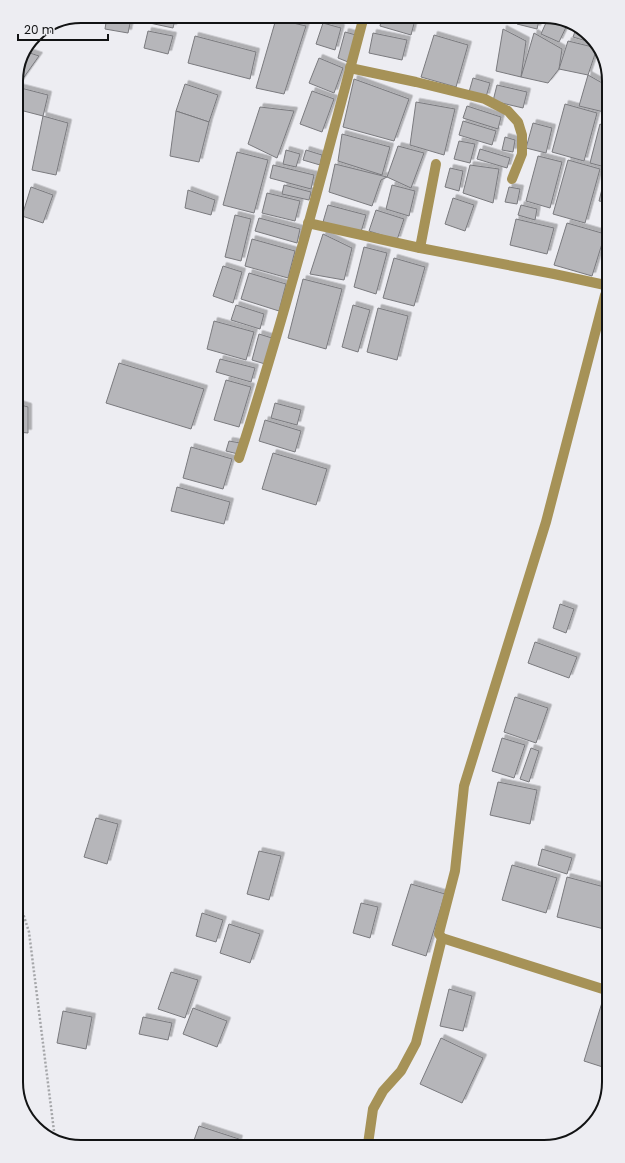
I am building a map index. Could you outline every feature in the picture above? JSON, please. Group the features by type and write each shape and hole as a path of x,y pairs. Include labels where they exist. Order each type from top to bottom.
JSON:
{"street":[{"path":"239,458 252,419 308,223 362,23"},
{"path":"350,68 485,99 508,111 518,122 522,135 522,154 512,179"},
{"path":"420,248 436,164"},
{"path":"308,223 420,248 602,284"},
{"path":"369,1140 374,1109 383,1091 401,1071 416,1043 442,938 440,934 455,871 464,786 546,522 602,307"},
{"path":"442,938 602,989"}],"path":[{"path":"23,913 29,932 54,1133"}],"building":[{"path":"106,23 130,23 128,33 105,29"},
{"path":"150,23 174,23 173,28"},
{"path":"275,23 293,23 306,26 284,94 256,88"},
{"path":"323,23 341,28 335,50 316,44"},
{"path":"381,23 414,23 411,35 380,26"},
{"path":"517,23 538,23 537,29"},
{"path":"546,23 566,27 559,42 541,34"},
{"path":"503,29 526,41 521,77 496,71"},
{"path":"148,31 173,36 168,54 144,48"},
{"path":"345,32 356,35 348,62 338,58"},
{"path":"575,32 586,41 573,37"},
{"path":"373,33 407,40 402,60 369,53"},
{"path":"534,33 562,49 559,69 548,83 521,77"},
{"path":"434,35 468,45 456,87 421,77"},
{"path":"195,36 256,52 250,79 188,63"},
{"path":"568,41 590,46 595,54 588,75 559,69"},
{"path":"30,53 39,56 23,79 27,59"},
{"path":"319,58 343,68 334,93 309,83"},
{"path":"588,75 602,83 602,112 579,106"},
{"path":"473,78 490,83 486,97 469,92"},
{"path":"354,79 409,99 394,141 343,127"},
{"path":"185,84 218,95 209,122 176,111"},
{"path":"497,85 527,92 523,108 493,101"},
{"path":"23,89 48,95 43,116 23,111"},
{"path":"312,91 334,99 322,132 300,124"},
{"path":"416,102 455,109 444,155 410,145"},
{"path":"565,104 597,113 584,161 552,152"},
{"path":"467,106 501,117 498,129 463,118"},
{"path":"260,107 294,111 277,158 248,144"},
{"path":"176,111 209,122 199,162 170,156"},
{"path":"43,116 68,123 56,175 32,170"},
{"path":"463,121 496,131 492,145 459,135"},
{"path":"533,123 552,128 546,153 526,148"},
{"path":"600,124 602,125 602,166 590,163"},
{"path":"342,134 390,147 382,175 338,161"},
{"path":"505,137 515,140 513,152 502,150"},
{"path":"459,141 475,144 470,163 454,159"},
{"path":"398,146 424,153 411,188 387,177"},
{"path":"480,149 510,158 507,168 477,159"},
{"path":"286,150 300,154 296,167 283,164"},
{"path":"306,150 322,155 320,165 303,160"},
{"path":"237,152 268,160 254,213 223,205"},
{"path":"538,156 562,162 550,208 526,201"},
{"path":"568,160 600,169 585,223 553,214"},
{"path":"335,164 387,177 381,180 372,206 329,192"},
{"path":"273,165 314,175 311,189 270,178"},
{"path":"470,165 499,169 493,203 463,193"},
{"path":"450,168 463,171 459,191 445,187"},
{"path":"284,185 311,192 309,200 282,194"},
{"path":"392,185 415,191 409,216 386,209"},
{"path":"31,187 53,195 43,223 23,216"},
{"path":"509,187 520,189 517,204 505,202"},
{"path":"602,189 602,202 599,201"},
{"path":"188,190 215,200 211,215 185,208"},
{"path":"267,193 300,201 295,221 262,213"},
{"path":"453,198 474,205 465,231 445,224"},
{"path":"328,205 366,215 361,232 323,222"},
{"path":"521,205 537,209 535,220 518,215"},
{"path":"376,210 404,219 397,240 369,231"},
{"path":"235,215 251,219 241,261 225,257"},
{"path":"259,218 300,229 297,243 255,231"},
{"path":"516,219 554,228 547,254 510,245"},
{"path":"567,223 602,233 602,244 592,276 554,265"},
{"path":"323,234 352,248 344,280 310,274"},
{"path":"252,239 295,251 288,278 245,266"},
{"path":"364,247 387,253 376,294 354,287"},
{"path":"394,258 425,267 414,306 383,298"},
{"path":"223,266 242,272 233,303 213,296"},
{"path":"249,273 286,284 279,311 241,299"},
{"path":"303,279 342,289 326,349 288,338"},
{"path":"236,305 264,314 260,329 231,320"},
{"path":"353,305 370,310 358,352 342,347"},
{"path":"378,308 408,316 397,360 367,352"},
{"path":"214,321 254,332 246,360 207,349"},
{"path":"259,334 272,338 265,364 252,360"},
{"path":"220,359 255,368 251,382 216,372"},
{"path":"119,363 204,389 191,429 106,403"},
{"path":"226,380 251,387 239,427 214,420"},
{"path":"275,403 301,410 297,425 271,418"},
{"path":"23,406 28,407 28,433 23,432"},
{"path":"265,420 301,431 295,452 259,441"},
{"path":"229,441 240,443 238,454 226,451"},
{"path":"191,447 232,459 223,489 183,478"},
{"path":"273,453 327,469 316,505 262,489"},
{"path":"177,487 230,502 224,524 171,511"},
{"path":"560,604 574,609 566,633 553,628"},
{"path":"535,642 577,657 569,678 528,663"},
{"path":"515,697 548,708 536,743 504,732"},
{"path":"502,738 525,745 514,778 492,771"},
{"path":"531,748 539,751 529,782 520,779"},
{"path":"498,782 537,790 530,824 490,815"},
{"path":"96,818 118,824 107,864 84,857"},
{"path":"542,849 572,858 567,874 538,865"},
{"path":"259,851 281,856 269,900 247,894"},
{"path":"512,865 557,878 546,913 502,900"},
{"path":"567,877 602,886 602,928 557,917"},
{"path":"411,884 445,894 426,956 392,945"},
{"path":"361,903 378,907 370,938 353,933"},
{"path":"202,913 223,920 216,942 196,936"},
{"path":"229,924 260,934 250,963 220,953"},
{"path":"171,972 198,980 185,1018 158,1009"},
{"path":"449,989 472,996 463,1031 440,1026"},
{"path":"602,1002 602,1067 584,1061"},
{"path":"193,1008 227,1021 217,1047 183,1034"},
{"path":"63,1011 92,1017 86,1049 57,1043"},
{"path":"143,1017 172,1023 168,1040 139,1034"},
{"path":"441,1038 483,1058 462,1103 420,1084"},
{"path":"199,1126 239,1139 239,1140 194,1140"}]}
